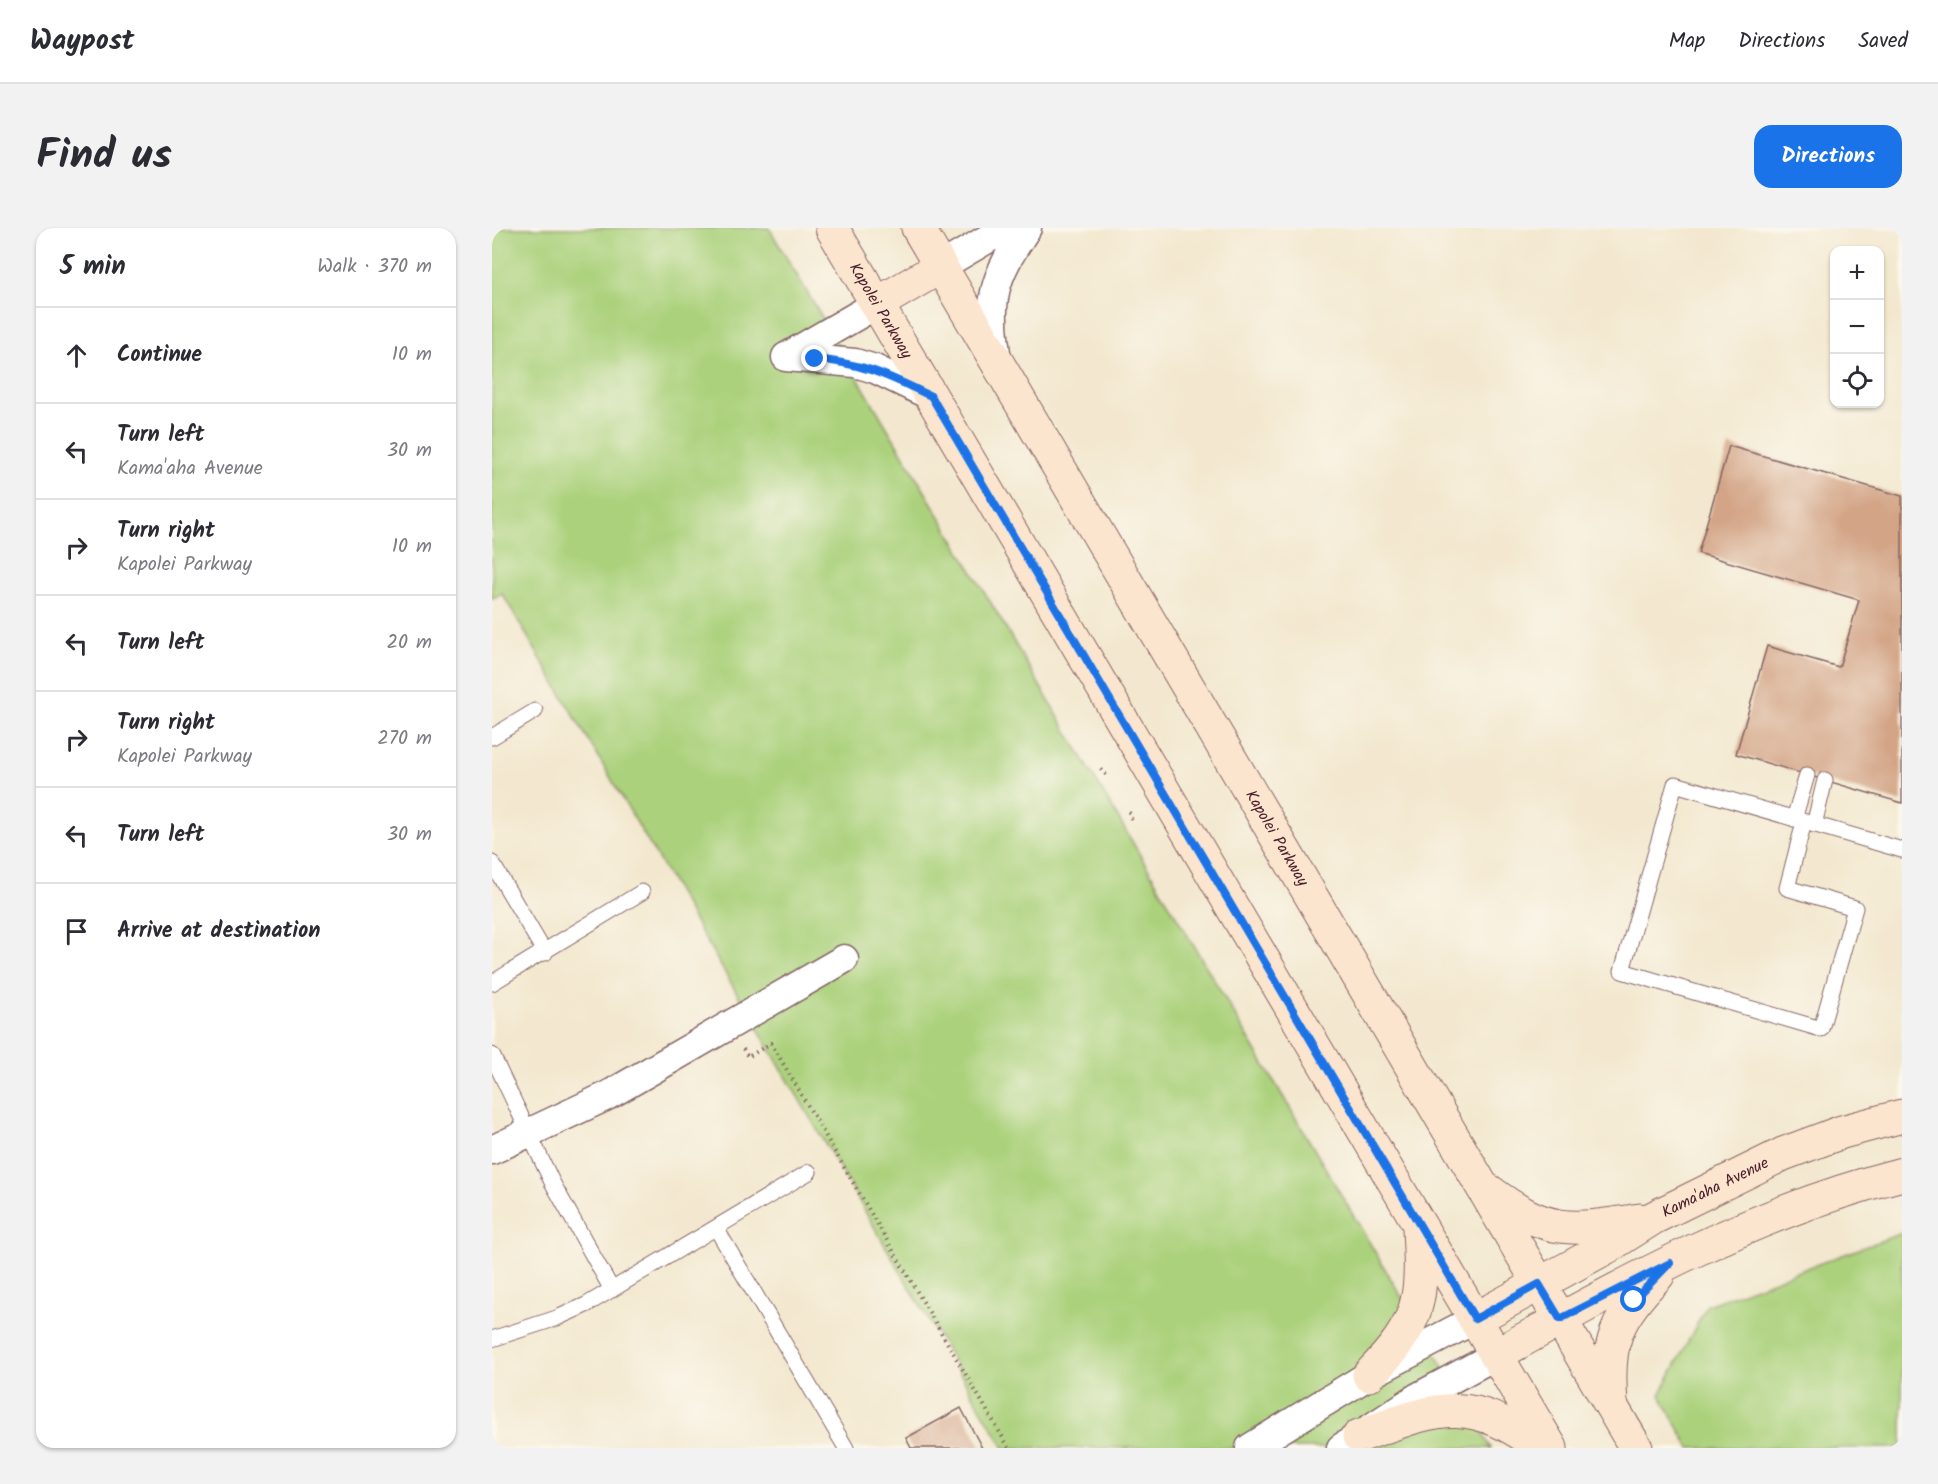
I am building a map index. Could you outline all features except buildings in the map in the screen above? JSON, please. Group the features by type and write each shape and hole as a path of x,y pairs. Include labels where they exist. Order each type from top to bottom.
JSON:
{"main road":[{"name":"Kapolei Parkway","path":"832,228 1551,1448"},
{"name":"Kapolei Parkway","path":"918,228 1636,1448"},
{"path":"877,304 940,267"},
{"name":"Kama'aha Avenue","path":"1475,1319 1653,1218 1783,1154 1842,1132 1902,1116"},
{"path":"1496,1355 1560,1319 1736,1229 1804,1203 1902,1173"},
{"path":"1480,1184 1516,1211 1539,1223 1563,1228 1588,1229 1653,1218"},
{"path":"1368,1375 1391,1352 1415,1314 1421,1273 1418,1224"},
{"path":"1611,1405 1609,1364 1619,1322 1634,1300 1670,1263"},
{"path":"1350,1442 1410,1418 1445,1410 1471,1410 1492,1416 1517,1429 1542,1448"}],"street":[{"path":"940,267 1006,228"},
{"path":"998,364 991,324 992,299 998,275 1026,228"},
{"path":"877,304 786,357 855,363 875,369 931,396"},
{"path":"492,1150 607,1096 844,959"},
{"path":"1250,1448 1368,1375 1475,1319"},
{"path":"1350,1442 1418,1397 1496,1355"}],"lane":[{"path":"492,737 535,711"},
{"path":"1807,775 1804,822 1787,888 1855,908 1821,1029 1622,971 1675,784 1804,822 1902,850"},
{"path":"1804,822 1825,780"},
{"path":"492,863 545,953"},
{"path":"492,983 545,953 642,892"},
{"path":"492,1055 552,1182 612,1290"},
{"path":"492,1339 558,1318 612,1290 809,1172"},
{"path":"716,1228 846,1448"}],"path":[{"path":"1101,769 1109,778"},
{"path":"1129,812 1133,823"},
{"path":"741,1045 748,1057 771,1043 1009,1448"}],"green space":[{"path":"492,228 769,228 1491,1448 1004,1448 502,593 492,599"},
{"path":"1902,1233 1902,1448 1690,1448 1660,1395 1707,1305"}],"route":[{"path":"815,359 855,363 875,369 931,396 1475,1319 1539,1284 1560,1319 1595,1299 1670,1263 1634,1300"}]}
